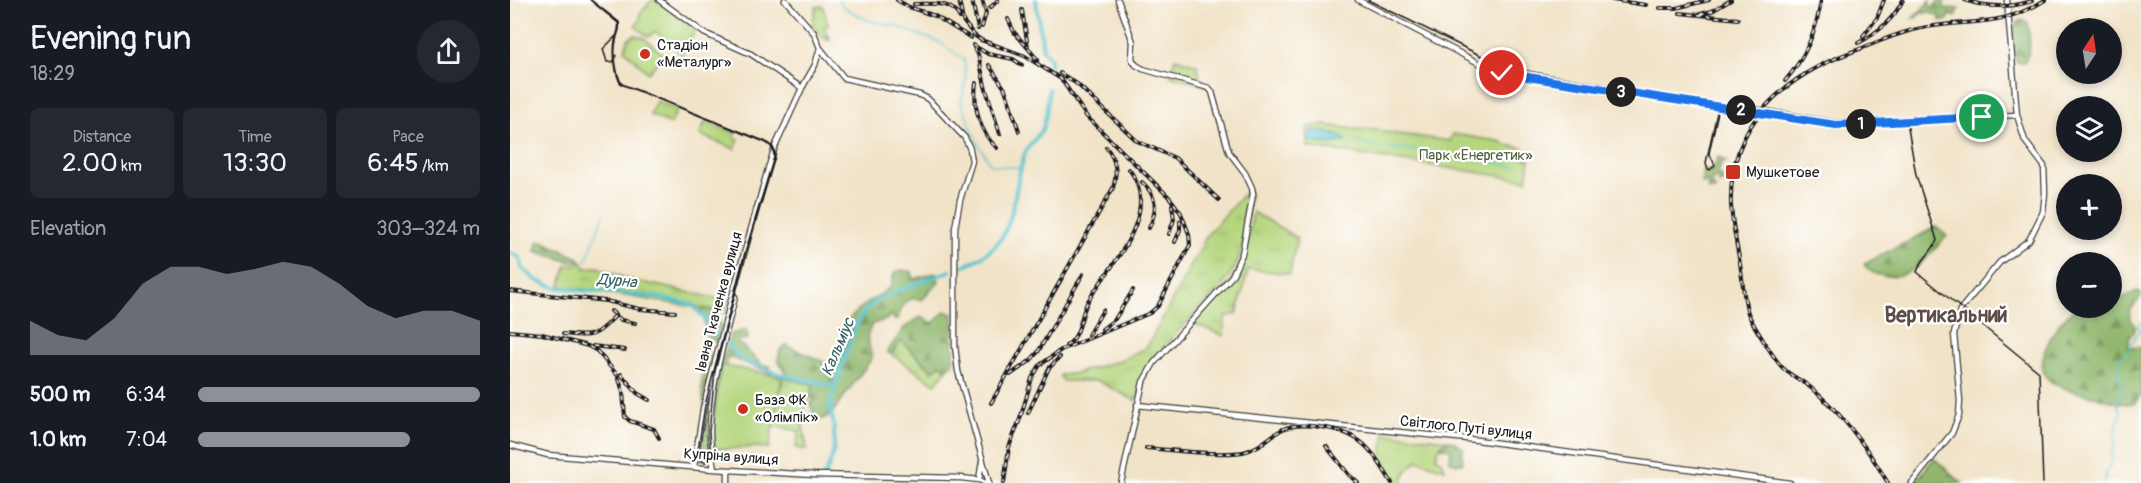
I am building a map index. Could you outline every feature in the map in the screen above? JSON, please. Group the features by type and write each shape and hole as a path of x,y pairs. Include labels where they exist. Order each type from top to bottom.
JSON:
{"main road":[{"path":"659,0 704,33 751,54 802,88"},
{"path":"785,0 814,33 820,48 844,78 920,95 928,99 965,138 970,149 972,160 955,228 955,346 958,371 988,483"},
{"path":"1118,0 1133,42 1132,59 1136,65 1209,88 1212,92 1229,152 1248,179 1253,194 1242,254 1237,268 1219,292 1154,363 1143,382 1121,483"},
{"path":"1358,0 1496,72 1836,123 2017,116"},
{"path":"1912,483 1952,433 1959,415 1960,401 1954,334 1960,310 2000,262 2029,240 2043,213 2044,166 2025,141 2017,116 2007,0"},
{"name":"Івана Ткаченка вулиця","path":"694,467 703,409 768,169 802,88 815,65 820,48"},
{"name":"Івана Ткаченка вулиця","path":"714,469 710,435 717,370 744,261 777,146"},
{"name":"Світлого Путі вулиця","path":"1137,405 1477,440 1790,483"},
{"name":"Купріна вулиця","path":"510,445 549,455 714,469 814,475 980,477 988,483"},
{"path":"982,458 980,477 987,475"},
{"path":"728,470 728,483"}],"green space":[{"path":"652,0 657,0 696,30 682,54 655,31 649,37 635,26 641,19 639,15"},
{"path":"1940,0 1944,0 1944,8 1959,9 1956,17 1949,14 1949,18 1940,21 1940,16 1923,12 1913,18 1930,1 1929,6 1933,7"},
{"path":"823,6 828,25 824,28 830,38 829,41 828,36 825,39 812,26 816,7"},
{"path":"2020,20 2028,22 2029,49 2023,63 2015,59 2013,28"},
{"name":"Стадіон «Металург»","path":"635,35 643,37 664,55 648,73 625,50 628,39"},
{"path":"1175,58 1197,65 1200,78 1205,86 1170,75"},
{"path":"656,101 677,109 671,124 650,115"},
{"path":"705,122 735,133 734,137 739,139 735,149 700,135"},
{"name":"Парк «Енергетик»","path":"1325,125 1379,130 1450,141 1453,134 1503,142 1505,145 1524,148 1524,158 1530,159 1527,180 1308,147 1306,135 1309,126"},
{"path":"1718,157 1726,162 1721,163 1718,175 1724,177 1724,182 1719,183 1718,177 1712,179 1712,186 1715,190 1709,190 1707,182 1702,183 1703,170 1712,172"},
{"path":"1248,189 1250,193 1245,230 1236,265 1218,291 1171,338 1151,363 1135,401 1098,381 1063,381 1060,375 1073,374 1119,361 1147,347 1208,234"},
{"path":"1253,212 1297,238 1290,274 1248,269 1237,314 1225,317 1224,336 1192,323 1223,290 1239,268 1246,248"},
{"path":"1936,227 1947,236 1914,269 1902,275 1887,276 1874,273 1864,264"},
{"path":"542,241 580,260 574,263 535,251 538,242"},
{"path":"582,262 585,268 597,267 627,279 720,299 728,302 726,312 560,286 567,265 575,266"},
{"path":"901,270 912,272 914,279 936,273 939,281 922,300 909,300 901,310 898,319 895,320 891,315 886,320 872,324 867,336 872,358 830,416 812,423 806,421 805,416 814,412 810,405 813,401 810,395 814,385 789,379 778,360 780,350 786,345 837,368 851,330 846,323 858,310 891,287 894,273"},
{"path":"2137,291 2141,293 2129,312 2135,327 2134,332 2130,335 2128,348 2141,347 2141,395 2134,404 2116,402 2066,389 2050,381 2042,366 2043,356 2057,327 2065,318 2122,318 2122,298"},
{"path":"709,309 722,325 718,345 706,336 700,311"},
{"path":"945,311 953,314 954,362 947,370 940,364 933,371 901,341 891,354 887,352 904,328 920,317 933,323"},
{"path":"746,330 747,340 739,339 739,343 763,366 770,366 771,373 733,358 727,358 719,392 710,415 705,413 702,390 703,354 707,352 715,357 711,370 724,355 731,334"},
{"path":"901,341 932,371 940,364 947,370 935,384 891,354"},
{"name":"База ФК «Олімпік»","path":"721,365 782,377 769,448 715,449 714,417"},
{"path":"783,377 814,384 802,418 807,450 796,448 799,431 773,426"},
{"path":"704,417 709,418 710,458 706,461 698,457"},
{"path":"1385,433 1448,440 1440,446 1436,457 1441,460 1445,469 1418,460 1406,471 1402,483 1396,483 1381,458"},
{"path":"1453,441 1464,449 1463,463 1456,464 1450,461 1451,449 1440,447"},
{"path":"1934,458 1962,483 1914,483"}],"water":[{"path":"1313,130 1342,136 1346,140 1328,144 1309,141"}],"waterway":[{"path":"838,0 845,8 868,20 898,27 939,42 964,59 966,79 961,102 976,140 991,165 1021,168"},
{"name":"Кальміус","path":"1036,0 1043,50 1050,58 1050,65"},
{"name":"Кальміус","path":"958,268 978,259 992,249 1002,237 1008,224 1025,152 1044,126 1049,89"},
{"path":"1355,141 1371,146 1437,152 1516,166"},
{"path":"586,261 604,214"},
{"name":"Дурна","path":"510,253 519,258 522,268 536,280 557,288 657,297 693,305 721,338"},
{"name":"Кальміус","path":"820,483 827,471 834,445 832,395 859,320 865,311 880,298 950,271"},
{"path":"2104,483 2105,473 2111,463 2112,451 2116,442 2116,428 2121,413 2116,402 2121,396 2122,387 2119,383 2120,359 2128,351 2136,334 2140,332 2141,329 2137,327 2141,322"},
{"name":"Дурна","path":"725,342 741,359 779,374 835,386"}],"tram line":[{"path":"590,0 618,23 614,46 614,57 617,75 621,84 765,142 773,151 774,157 744,256 705,405 697,456 699,460 706,462 711,456 709,432 715,371 745,256 775,157 775,152 767,142 622,84 615,57 619,22 591,0"},
{"path":"1368,0 1504,67 1683,100 1832,124 1907,122 1916,175 1937,240 1917,272 2039,372 2043,483"},
{"path":"616,36 603,49 607,62 613,62 616,56"},
{"path":"1714,104 1719,107 1709,153 1715,165 1710,170 1706,163 1718,108 1714,104"}],"railway":[{"path":"897,0 935,16 971,38"},
{"path":"959,0 963,21 974,35 981,40 1025,56 1061,79 1087,117 1170,198 1181,213 1189,234 1190,245 1158,306 1150,313 1061,350 1040,365 1032,378 1009,447 1004,483"},
{"path":"972,0 978,29"},
{"path":"982,0 986,13 982,27"},
{"path":"990,8 998,0"},
{"path":"1612,0 1646,5"},
{"path":"1660,8 1676,8 1709,0"},
{"path":"1700,14 1712,11 1731,0"},
{"path":"1785,81 1809,43 1821,0"},
{"path":"1863,36 1877,18 1884,0"},
{"path":"1858,43 1884,25 1895,14 1903,0"},
{"path":"1965,0 1982,5 1998,6 2032,1"},
{"path":"1888,483 1844,420 1811,388 1785,370 1750,318 1745,301 1731,205 1733,176 1739,150 1750,128 1765,107 1783,90 1828,62 1905,32 1939,25 1999,19 2029,9 2045,0"},
{"path":"914,4 940,4 952,8 960,18"},
{"path":"1022,10 1028,47"},
{"path":"1680,13 1738,19"},
{"path":"1008,19 1014,32 1038,60"},
{"path":"973,45 988,54 1013,59 1022,65"},
{"path":"974,48 978,54 1000,134"},
{"path":"989,65 1005,89 1019,131"},
{"path":"1060,73 1077,84 1137,141 1175,158 1219,200"},
{"path":"976,83 975,101 979,118 986,134 997,148"},
{"path":"991,403 1113,188 1115,166 1106,147"},
{"path":"1066,346 1075,337 1088,301 1120,255 1137,221 1140,203 1138,186 1129,169"},
{"path":"1142,182 1151,192 1155,209 1149,228"},
{"path":"1169,234 1174,219 1172,205"},
{"path":"1175,242 1180,230 1180,221"},
{"path":"1010,375 1030,361 1038,352 1083,274"},
{"path":"1102,329 1115,319 1133,290"},
{"path":"510,291 606,301 640,309 675,312"},
{"path":"1088,335 1103,310"},
{"path":"611,311 621,320 635,323"},
{"path":"563,334 581,336 592,334 602,329 615,316"},
{"path":"510,331 542,334 588,346 597,351 618,376 623,392 625,417 654,429 659,438"},
{"path":"593,346 625,350"},
{"path":"1028,413 1049,368 1060,357"},
{"path":"621,374 637,393 649,400"},
{"path":"1146,448 1208,453 1243,452 1254,448 1288,427 1315,426 1334,429 1356,438 1371,452 1392,483"},
{"path":"1326,446 1358,483"}],"place":[{"name":"Стадіон «Металург»","path":"645,54"},
{"name":"Мушкетове","path":"1733,172"},
{"name":"База ФК «Олімпік»","path":"743,409"}],"district":[{"name":"Вертикальний","path":"1946,315"}],"route":[{"path":"1502,73 1836,125 1982,117"}]}
